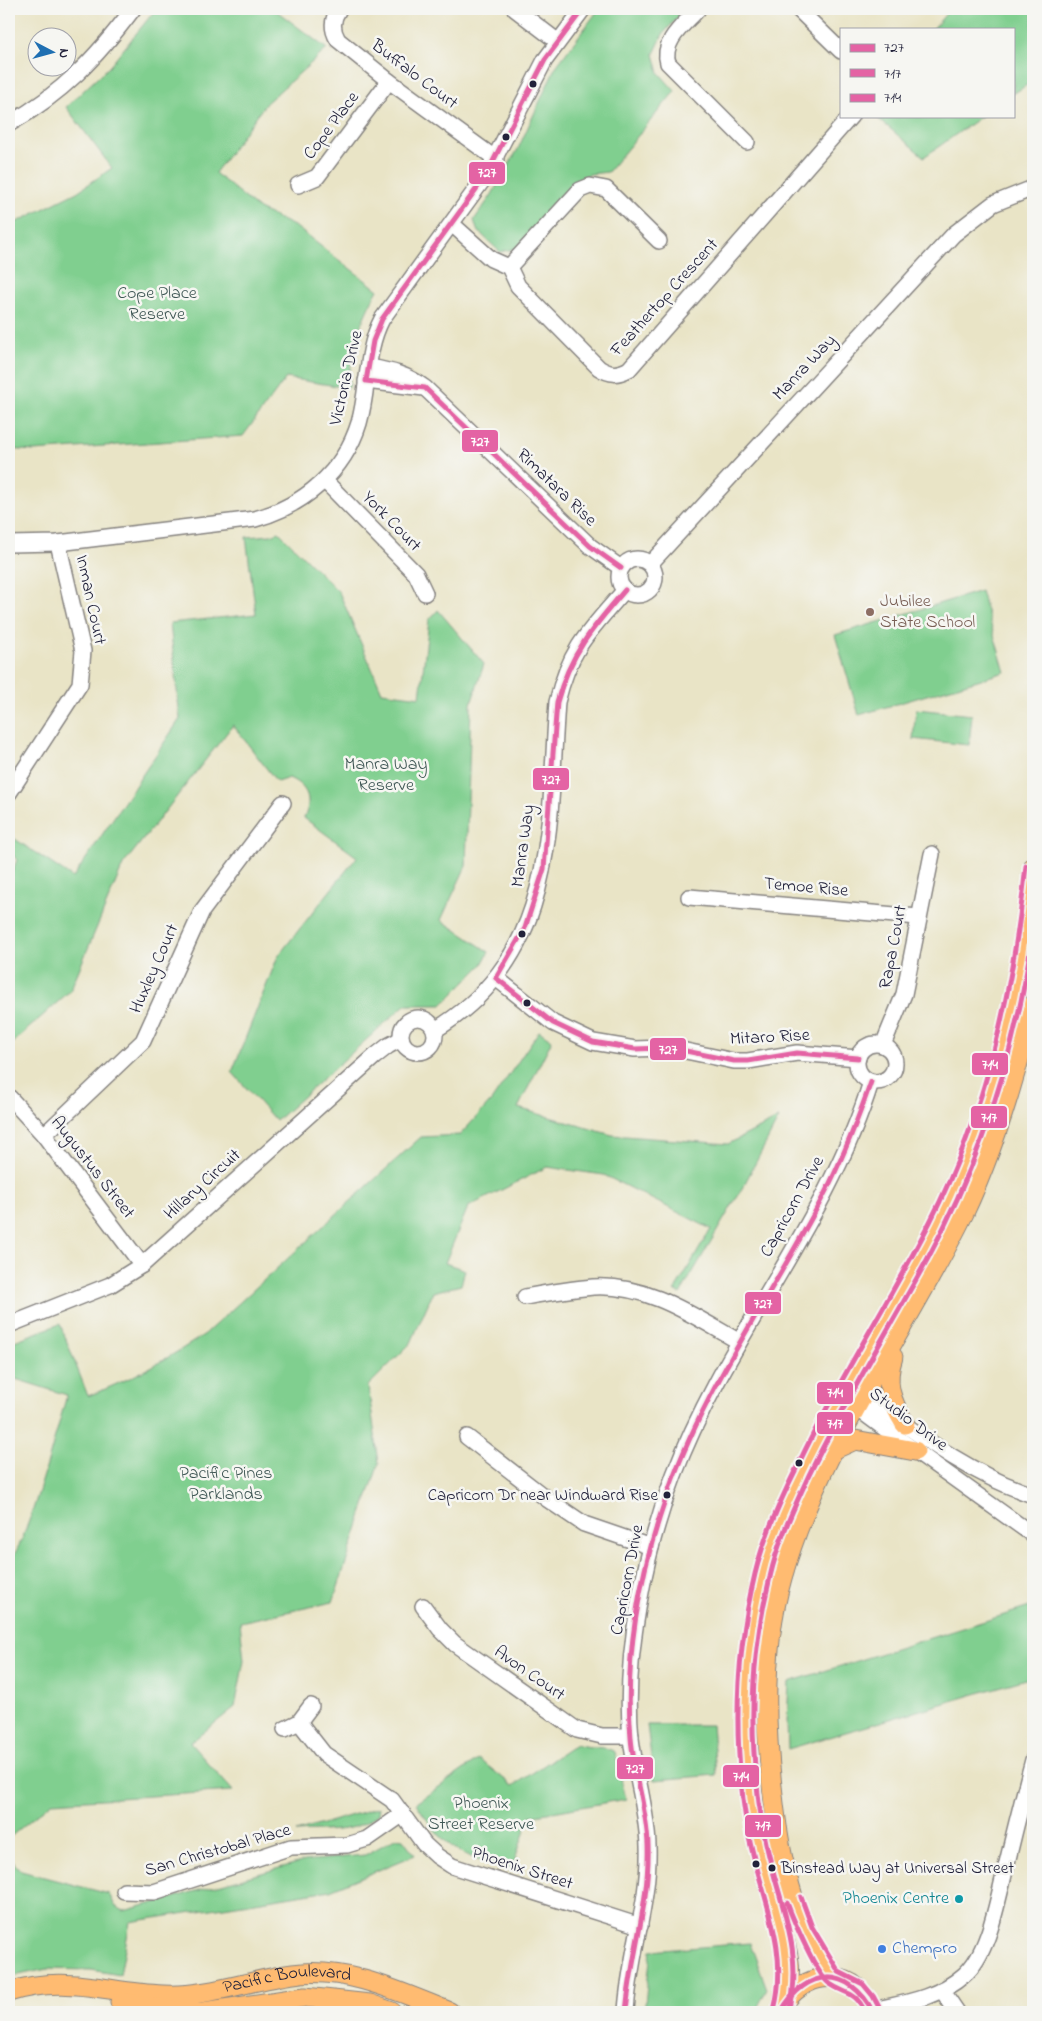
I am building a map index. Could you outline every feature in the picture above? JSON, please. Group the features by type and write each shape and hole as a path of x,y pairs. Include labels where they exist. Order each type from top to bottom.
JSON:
{"main road":[{"path":"782,2008 789,1982 789,1963 761,1859 746,1766 746,1701 750,1641 762,1575 779,1522 808,1458 843,1390 938,1222 966,1162 985,1110 1010,1026 1020,975 1033,867"},
{"path":"834,1978 805,1930 788,1878 778,1835 769,1761 766,1695 770,1640 781,1580 797,1533 835,1449 954,1233 989,1152 1009,1096 1033,1005"},
{"path":"903,1327 889,1368 888,1382 894,1406 905,1424"},
{"path":"835,1449 850,1441 862,1440 915,1451"},
{"name":"Pacific Boulevard","path":"9,1992 42,1986 90,1985 147,1994 202,2006 295,1974 317,1973 371,1982 450,2012"},
{"path":"782,2008 793,1991 805,1982 819,1978 834,1978 847,1981 858,1988 867,1998 873,2011"},
{"name":"Pacific Boulevard","path":"9,2003 39,1997 88,1996 139,2006 202,2006 305,1997 370,2004 392,2012"}],"street":[{"path":"9,124 33,110 70,82 106,44 133,9"},
{"name":"Buffalo Court","path":"339,9 333,22 334,33 338,40 389,81 496,159"},
{"path":"514,9 557,41"},
{"name":"Victoria Drive","path":"9,544 58,543 254,519 275,514 298,502 325,481 346,452 359,423 375,336 382,319 452,224 496,159 545,60 582,9"},
{"path":"698,9 669,42 666,57 668,63 747,142"},
{"path":"798,9 840,51"},
{"name":"Cope Place","path":"298,185 317,177 389,81"},
{"name":"Feathertop Crescent","path":"510,267 518,286 599,368 607,373 622,373 629,369 849,118"},
{"path":"452,224 491,259 510,267 580,190 590,186 606,189 659,241"},
{"name":"Manra Way","path":"650,564 954,234 993,204 1033,188"},
{"name":"Manra Way","path":"993,204 1033,198"},
{"name":"Rimatara Rise","path":"368,374 426,388 590,546 622,568"},
{"name":"York Court","path":"325,481 416,574 425,593"},
{"name":"Inman Court","path":"9,793 80,684 83,651 58,543"},
{"path":"640,559 654,568 656,581 649,591 639,596 625,590 619,580 622,568 629,560 640,559"},
{"name":"Manra Way","path":"435,1030 469,1008 496,978 525,928 537,896 544,869 557,702 563,678 583,637 625,590"},
{"name":"Huxley Court","path":"44,1135 143,1041 202,911 283,803"},
{"name":"Rapa Court","path":"883,1045 904,994 932,854"},
{"name":"Temoe Rise","path":"689,897 918,917"},
{"name":"Mitaro Rise","path":"496,978 553,1023 593,1042 635,1049 662,1048 686,1051 734,1061 761,1060 798,1053 858,1058"},
{"path":"414,1018 427,1020 435,1030 435,1036 430,1047 420,1052 408,1049 401,1039 403,1026 414,1018"},
{"name":"Hillary Circuit","path":"9,1325 110,1285 142,1265 374,1057 401,1039"},
{"path":"883,1045 893,1054 895,1067 886,1079 871,1082 860,1073 858,1058 868,1046 883,1045"},
{"name":"Capricorn Drive","path":"626,2012 629,1982 647,1884 648,1844 631,1736 630,1690 632,1660 651,1547 672,1478 705,1402 738,1340 823,1196 855,1128 871,1082"},
{"name":"Augustus Street","path":"9,1097 44,1135 142,1265"},
{"path":"525,1296 594,1287 637,1291 663,1300 738,1340"},
{"name":"Studio Drive","path":"843,1390 861,1402 905,1424 969,1466 1012,1488 1033,1495"},
{"name":"Studio Drive","path":"861,1402 915,1451 1033,1535"},
{"path":"467,1437 547,1499 584,1524 651,1547"},
{"name":"Avon Court","path":"424,1606 440,1629 455,1644 566,1723 588,1734 631,1736"},
{"path":"285,1729 299,1722 311,1706"},
{"name":"Phoenix Street","path":"299,1722 324,1754 392,1800 424,1844 452,1866 640,1926"},
{"path":"873,2011 906,2003 942,1990 964,1975 976,1962 989,1932 1033,1760"},
{"name":"San Christobal Place","path":"124,1891 154,1892 291,1846 347,1845 367,1839 403,1814"},
{"path":"942,1990 957,2012"}],"green space":[{"name":"Cope Place Reserve","path":"156,9 274,9 327,49 266,103 215,173 259,209 296,227 378,290 366,313 357,337 351,362 349,388 286,378 243,436 34,451 9,449 9,226 77,192 112,168 66,107 110,66"},
{"path":"599,9 685,9 663,34 654,54 659,73 675,91 608,172 590,174 573,184 517,248 500,252 477,230 474,220 491,196 518,149 555,68"},
{"path":"950,9 1033,9 1033,81 1014,93 1014,28 934,28"},
{"path":"877,118 979,118 924,157"},
{"name":"Manra Way Reserve","path":"279,532 339,592 382,692 420,697 429,620 438,610 484,664 471,704 466,866 441,920 489,952 481,966 442,1005 405,1005 276,1121 232,1072 278,956 357,857 304,818 308,799 304,789 289,778 277,782 233,725 123,865 70,991 9,1046 9,880 17,860 9,850 9,835 73,878 180,719 170,623 256,614 246,537 271,535"},
{"path":"981,591 1005,672 859,715 835,635"},
{"path":"916,709 972,715 969,745 913,739"},
{"name":"Pacific Pines Parklands","path":"539,1031 552,1040 518,1108 612,1135 728,1144 779,1118 744,1185 680,1294 675,1290 711,1229 604,1175 547,1167 468,1207 445,1263 465,1270 461,1285 433,1292 411,1343 368,1386 379,1463 333,1602 240,1622 244,1661 235,1707 190,1743 233,1791 52,1802 9,1838 9,1561 16,1551 33,1510 67,1395 9,1377 9,1343 60,1324 88,1396 134,1376 177,1352 205,1334 421,1137 460,1135 492,1100"},
{"path":"1033,1606 1033,1677 788,1749 789,1682"},
{"path":"647,1725 712,1725 716,1775 654,1780"},
{"name":"Phoenix Street Reserve","path":"576,1744 606,1748 615,1752 626,1799 530,1816 511,1871 466,1855 455,1849 436,1831 416,1803 479,1759 513,1786"},
{"path":"379,1807 378,1814 360,1825 339,1830 296,1832"},
{"path":"396,1838 403,1839 415,1855 330,1890 130,1922 120,1975 91,1970 47,1969 9,1977 9,1857 21,1871 109,1894 115,1906 124,1911 305,1861 365,1855"},
{"path":"750,1943 767,1989 755,2012 644,2012 651,1951"}],"transit line":[{"name":"727","path":"583,9 545,60 485,177 382,319 373,341 366,381 425,388 590,546 621,568"},
{"name":"727","path":"496,978 525,928 544,869 557,702 562,685 584,642 625,590"},
{"name":"714","path":"774,2010 778,1986 776,1941 747,1827 740,1763 738,1700 743,1637 748,1605 768,1532 812,1435 930,1222 950,1180 967,1137 982,1093 1005,1004 1014,958 1026,866"},
{"name":"717","path":"789,2012 794,1966 787,1922 764,1833 755,1769 753,1737 753,1705 758,1640 770,1577 782,1538 809,1475 852,1393 928,1258 965,1180 995,1100 1007,1059 1018,1017 1033,932"},
{"name":"727","path":"496,978 553,1023 593,1042 635,1049 662,1048 686,1051 734,1061 748,1061 797,1053 858,1058"},
{"name":"727","path":"626,2012 648,1866 647,1832 631,1738 629,1709 632,1649 647,1560 664,1504 698,1420 830,1183 852,1133 871,1082"},
{"name":"714","path":"801,1897 812,1927 839,1972 863,1984 873,1996 880,2009"},
{"name":"717","path":"787,1903 806,1946 825,1979 830,1984 854,1996 865,2012"},
{"name":"727","path":"781,2012 791,1997 803,1987 815,1980 827,1978 840,1980 852,1986 863,1997 873,2012"}],"place":[{"name":"Jubilee State School","path":"870,612"},
{"name":"Capricorn Dr near Windward Rise","path":"667,1495"},
{"name":"Binstead Way at Universal Street","path":"772,1868"},
{"name":"Phoenix Centre","path":"959,1899"},
{"name":"Chempro","path":"882,1949"}]}
